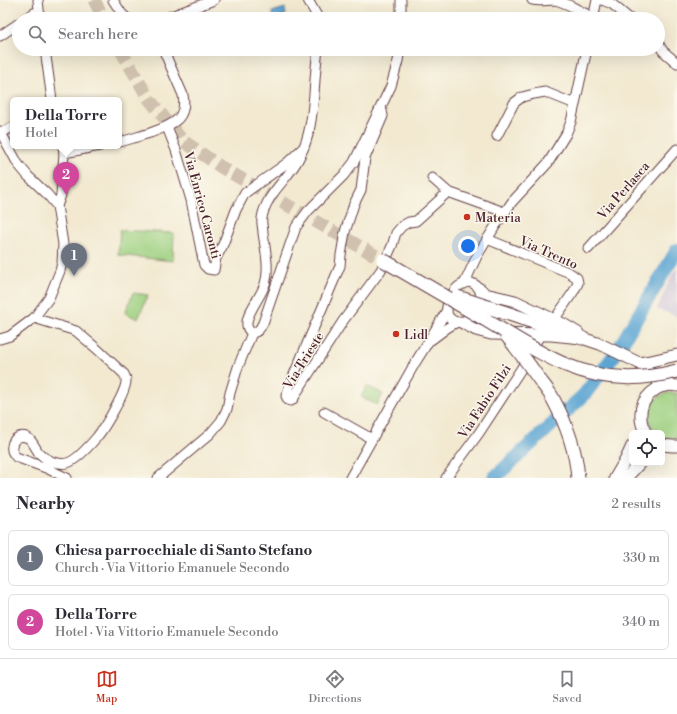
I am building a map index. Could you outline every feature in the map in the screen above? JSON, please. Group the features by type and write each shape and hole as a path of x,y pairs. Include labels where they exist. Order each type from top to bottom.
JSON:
{"highway":[{"path":"384,260 502,330 567,366 610,377 635,378 657,376 677,371"},
{"path":"435,290 591,341"},
{"path":"502,330 531,366 552,398 570,438 578,478"}],"main road":[{"path":"477,286 485,294 515,301 563,324 591,341 639,363 658,381 672,386"},
{"path":"459,322 476,330 491,334 540,335 591,341"},
{"path":"639,363 677,355"},
{"path":"639,363 648,376 649,395"},
{"path":"672,386 671,371 677,363"},
{"path":"637,430 641,418 642,408 649,395 658,388 672,386"},
{"path":"641,418 644,430"},
{"path":"665,446 677,446"},
{"path":"615,478 629,452"},
{"path":"626,478 637,466"}],"street":[{"path":"38,0 40,12"},
{"path":"113,0 121,12"},
{"path":"187,0 192,9"},
{"path":"183,12 214,0"},
{"path":"308,0 316,12"},
{"path":"401,0 401,12"},
{"path":"532,0 554,0 581,12"},
{"path":"594,12 597,0"},
{"path":"602,0 612,4 622,12"},
{"path":"0,36 12,28"},
{"path":"665,53 677,63"},
{"path":"46,56 52,97"},
{"path":"122,141 167,127 180,117 184,107 184,102 180,87 166,56"},
{"path":"252,333 247,327 247,323 251,311 266,283 267,266 262,219 265,207 272,194 281,184 299,158 310,131 317,56"},
{"path":"252,333 257,332 263,323 296,227 308,211 344,175 354,162 391,86 399,56"},
{"path":"464,284 473,264 504,212 548,163 566,134 571,122 585,56"},
{"path":"497,136 514,103 522,97 545,92 575,104"},
{"name":"Via Trieste","path":"381,106 383,116 365,158 361,190 354,204 345,232 340,266 293,377 286,396 288,400 291,401 294,398 343,321 381,270 396,233 402,226 409,222 416,221 448,192"},
{"name":"Via Enrico Caronti","path":"167,127 176,150 191,200 204,265 208,269 214,270 216,258 236,210 245,193 287,163 304,147"},
{"path":"1,132 18,164 57,206"},
{"name":"Via Perlasca","path":"588,249 677,149"},
{"path":"0,339 10,336 34,318 49,298 60,271 63,244 57,206 61,195 63,150"},
{"path":"432,178 448,192 504,212"},
{"name":"Via Trento","path":"487,239 570,273 577,278 578,284 554,320"},
{"path":"425,348 439,334 469,317 475,309 480,300 477,286 472,281 473,264"},
{"path":"459,322 449,318 447,314 448,301 457,288 464,284 469,282 477,286"},
{"path":"350,478 415,363 447,310"},
{"path":"34,318 76,331 124,374 126,378 126,385 116,407 97,437 76,458 68,463 60,464 49,460 40,454 27,438 20,437 12,443 12,453 16,457 54,475 67,478"},
{"path":"158,478 210,434 221,421 227,409 232,386 252,333"},
{"name":"Via Fabio Filzi","path":"446,478 479,433 540,335"},
{"path":"324,412 372,438"}],"shaded area":[{"path":"677,268 677,316 657,309 672,275"}],"green space":[{"path":"120,230 174,233 173,261 118,255"},
{"path":"133,293 148,295 138,319 125,313"},
{"path":"367,386 383,394 377,405 361,397"},
{"path":"667,393 677,393 677,438 665,437 665,430 654,430 649,421 648,415 651,405 660,396"}],"water":[{"path":"285,8 286,12 272,12"}],"waterway":[{"path":"494,478 584,395 616,353 677,250"}],"tunnel":[{"path":"94,0 100,12"},
{"path":"124,56 149,99 182,140 221,167 383,260"}],"place":[{"name":"Della Torre","path":"66,195"},
{"name":"Materia","path":"467,217"},
{"name":"Chiesa parrocchiale di Santo Stefano","path":"74,276"},
{"name":"Lidl","path":"396,334"}]}
